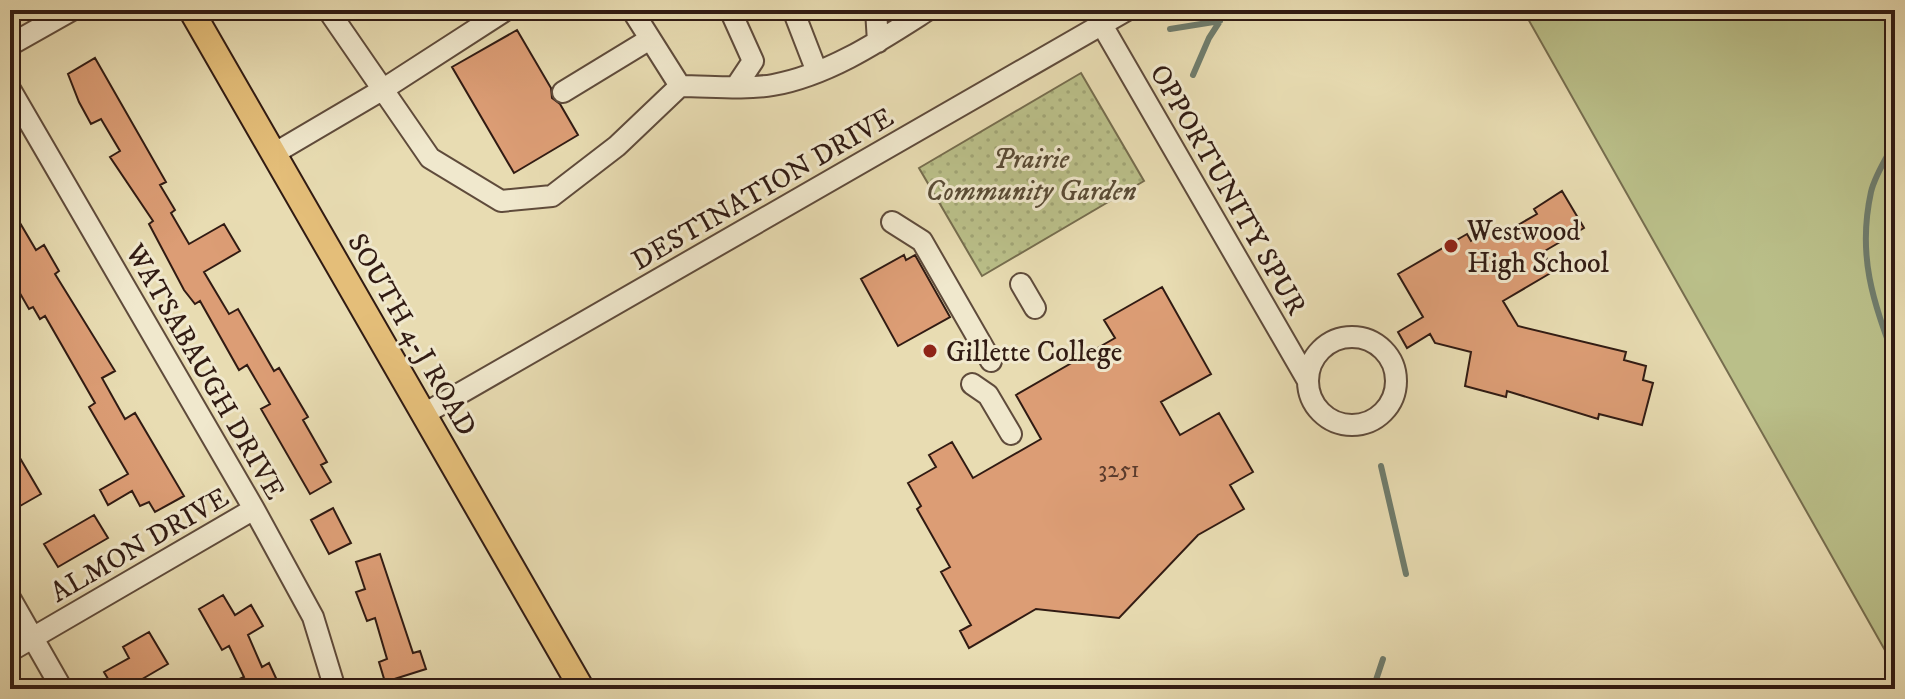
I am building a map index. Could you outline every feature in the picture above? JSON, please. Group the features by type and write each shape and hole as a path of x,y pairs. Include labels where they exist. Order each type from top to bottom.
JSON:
{"main road":[{"name":"SOUTH 4-J ROAD","path":"191,10 582,689"}],"street":[{"path":"10,45 72,10"},
{"path":"328,10 430,158 501,201 552,196 617,146 680,86 772,85 817,72 878,42 928,10"},
{"path":"275,153 382,90 506,10"},
{"path":"632,10 680,86"},
{"path":"730,10 753,61 737,85"},
{"path":"793,10 817,72"},
{"path":"876,10 878,42"},
{"name":"DESTINATION DRIVE","path":"424,414 1127,10"},
{"name":"OPPORTUNITY SPUR","path":"1102,25 1308,381 1310,395 1327,418 1354,425 1381,415 1390,404 1397,377 1385,350 1373,341 1343,337 1318,353 1308,381"},
{"path":"563,92 650,39"},
{"name":"WATSABAUGH DRIVE","path":"10,89 254,509 313,617 335,689"},
{"path":"892,222 922,241 991,361"},
{"path":"1021,284 1035,308"},
{"path":"972,384 988,395 1011,434"},
{"name":"ALMON DRIVE","path":"10,651 254,509"},
{"path":"10,598 62,689"}],"green space":[{"path":"1523,10 1895,10 1895,668"},
{"name":"Prairie Community Garden","path":"1081,73 1144,181 982,276 919,168"}],"building":[{"path":"517,30 551,88 552,98 560,104 578,135 514,173 452,67"},
{"path":"95,58 166,182 160,185 175,210 171,213 189,244 224,224 240,251 204,272 229,314 238,309 274,371 279,368 308,417 303,420 327,462 321,465 331,482 310,494 261,409 270,404 247,365 239,370 200,301 195,304 184,290 149,224 153,221 110,157 120,151 101,119 91,124 79,102 68,74"},
{"path":"1562,191 1584,228 1543,252 1554,271 1503,301 1518,326 1626,352 1624,360 1646,366 1643,380 1653,383 1642,425 1599,414 1598,419 1507,391 1506,397 1465,386 1471,352 1435,343 1430,334 1407,348 1398,332 1423,317 1398,274 1467,234 1471,241 1494,228 1499,236 1537,214 1534,209"},
{"path":"10,206 36,250 44,245 59,271 55,274 115,371 102,378 125,419 135,413 184,496 155,512 149,502 140,506 132,491 108,505 100,490 128,474 89,407 95,403 45,316 40,319 33,307 29,309 10,276"},
{"path":"904,255 906,260 915,255 950,317 898,346 861,279"},
{"path":"1162,287 1211,374 1161,402 1180,435 1219,413 1253,472 1230,485 1244,509 1198,535 1119,618 1036,609 969,648 960,631 971,625 941,572 950,567 917,509 921,506 908,483 936,467 929,455 952,442 973,478 1041,439 1016,395 1115,338 1104,320"},
{"path":"10,441 41,494 20,506 10,488"},
{"path":"333,508 351,543 329,554 311,520"},
{"path":"94,515 108,538 58,567 44,544"},
{"path":"380,554 413,653 420,651 426,669 385,682 379,662 387,659 375,618 367,621 356,592 365,589 356,562"},
{"path":"223,595 235,615 251,605 263,626 248,635 262,667 269,663 281,689 216,689 244,677 229,646 222,650 199,609"},
{"path":"149,632 168,664 125,689 114,689 104,672 129,658 123,647"}],"waterway":[{"path":"1170,29 1220,21"},
{"path":"1193,75 1220,21"},
{"path":"1895,142 1873,186 1866,237 1874,298 1895,360"},
{"path":"1381,466 1406,574"},
{"path":"1373,689 1383,659"},
{"path":"1160,689 1214,686 1221,689"}],"place":[{"name":"Westwood High School","path":"1451,246"},
{"name":"Gillette College","path":"930,351"}]}
